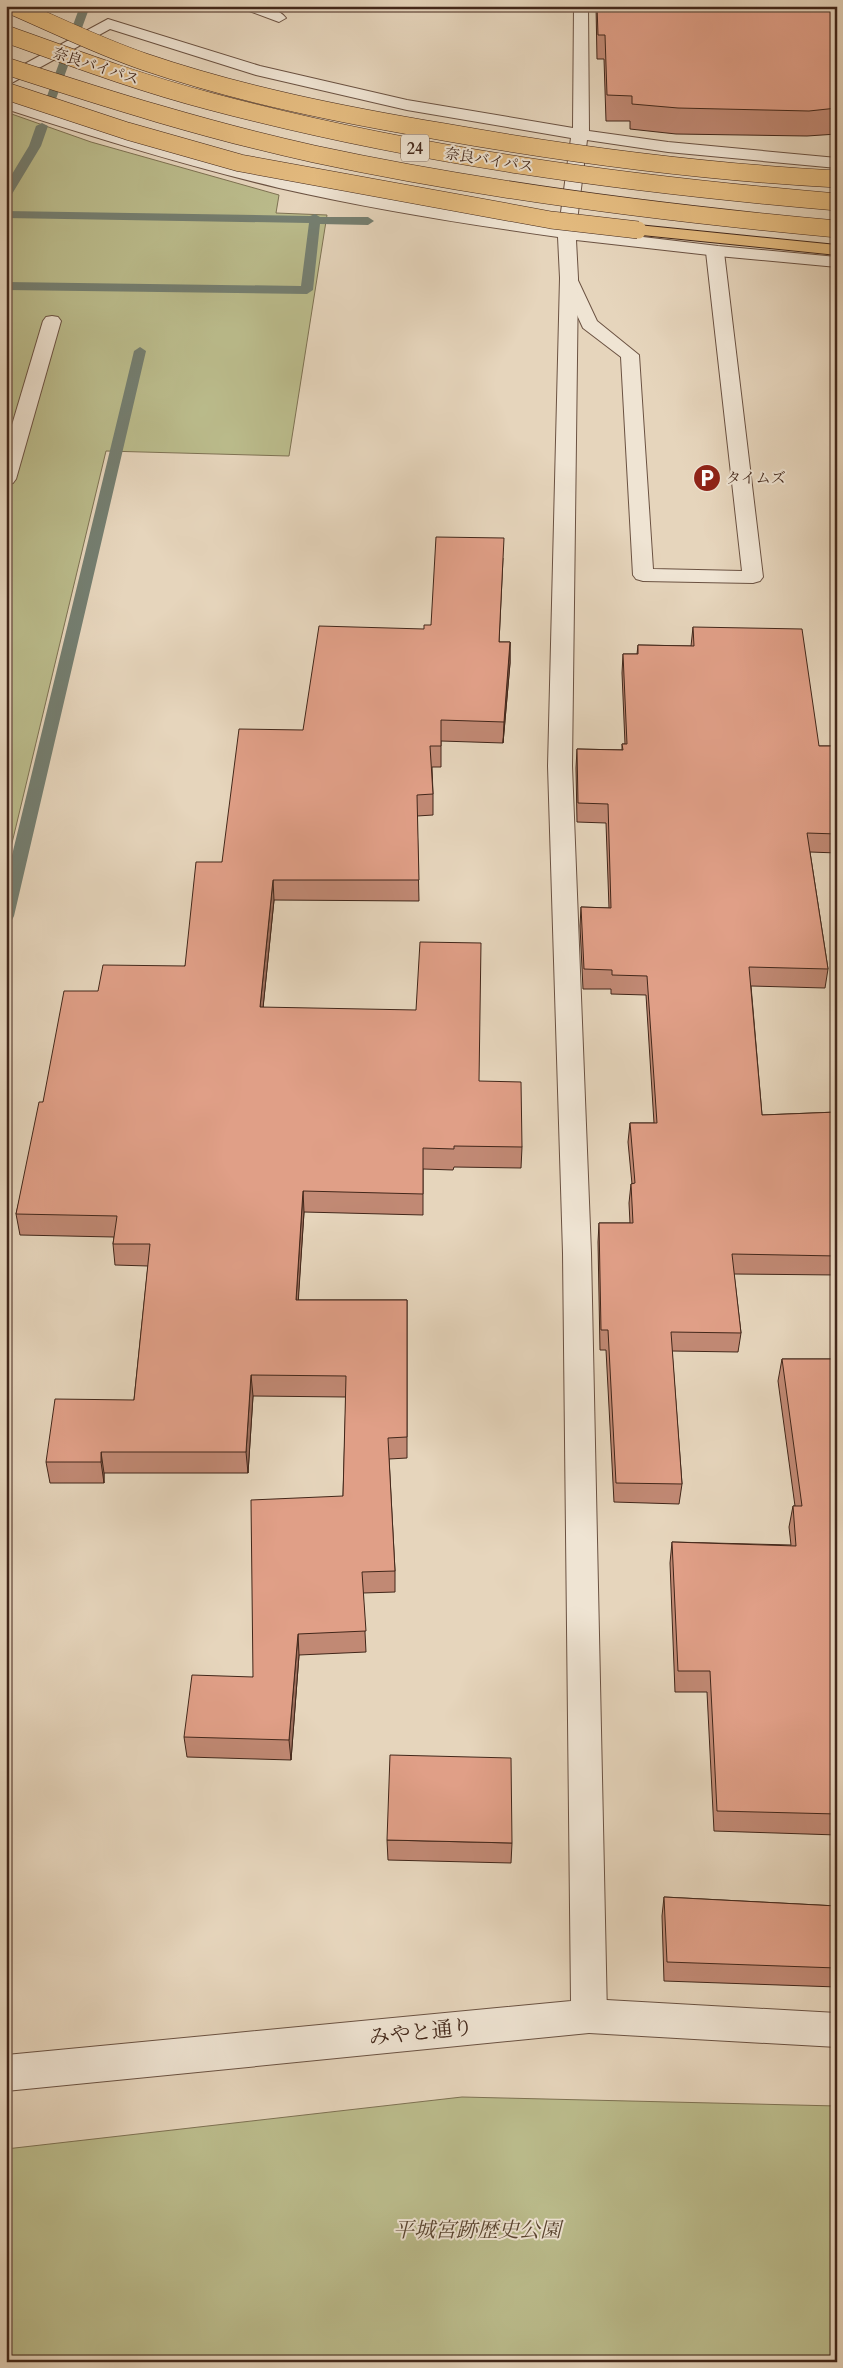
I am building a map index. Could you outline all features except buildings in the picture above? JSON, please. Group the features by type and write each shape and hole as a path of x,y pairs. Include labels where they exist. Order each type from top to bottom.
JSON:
{"highway":[{"name":"24","path":"12,6 106,48 161,68 248,92 342,114 565,152 718,170 837,179"},
{"name":"奈良バイパス","path":"6,34 66,58 189,97 319,128 472,159 617,180 837,202"},
{"name":"奈良バイパス","path":"6,66 67,88 189,124 348,162 499,190 591,203 739,221 837,229"},
{"path":"6,91 127,131 240,163 551,220 837,250"}],"street":[{"path":"6,81 108,24 114,6"},
{"path":"249,6 279,18"},
{"path":"581,6 580,134 567,235 569,278 560,766 577,1263 589,2016"},
{"path":"108,24 256,70 407,106 668,147 837,163"},
{"path":"6,104 114,139 270,180 445,216 567,235 715,252 837,262"},
{"path":"569,278 589,324 630,355 643,575 753,577 715,252"},
{"path":"6,479 52,321"},
{"name":"みやと通り","path":"6,2072 589,2016 837,2030"}],"green space":[{"path":"6,112 91,142 279,195 276,213 327,215 289,456 106,451 6,868"},
{"name":"平城宮跡歴史公園","path":"462,2097 837,2106 837,2362 6,2362 6,2149"}],"waterway":[{"path":"48,107 85,6"},
{"path":"6,194 35,146 42,126"},
{"path":"6,214 315,220"},
{"path":"6,286 307,290 315,220"},
{"path":"315,220 368,221"},
{"path":"6,916 140,351"}],"place":[{"name":"タイムズ","path":"707,478"}]}
